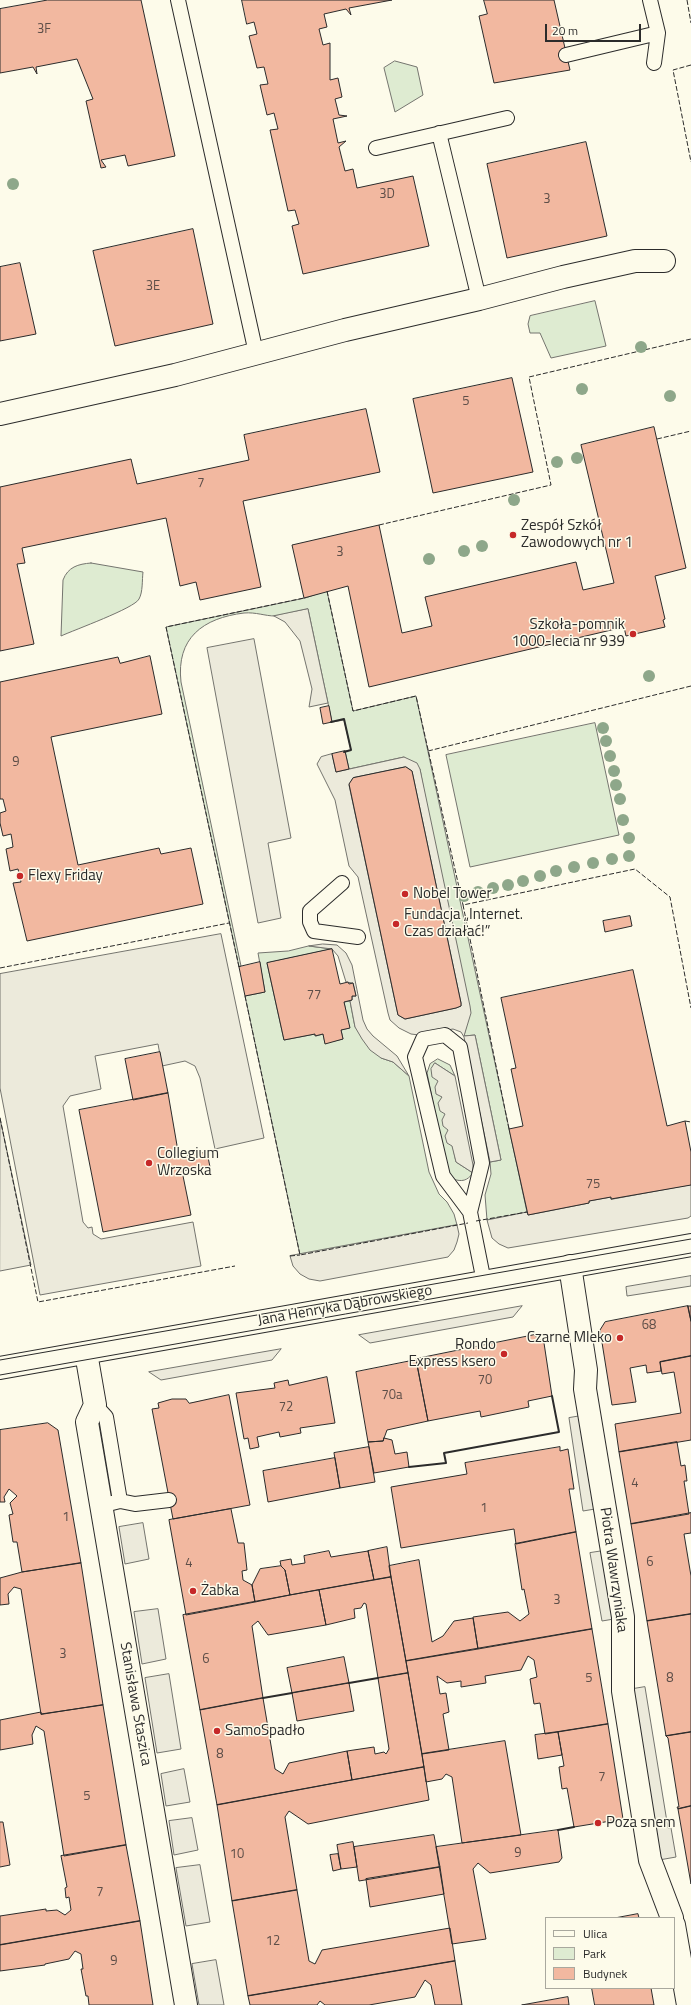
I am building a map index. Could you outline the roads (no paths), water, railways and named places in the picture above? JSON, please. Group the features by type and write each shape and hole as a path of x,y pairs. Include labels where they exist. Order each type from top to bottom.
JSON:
{"street":[{"path":"0,414 175,375 345,330 479,299 563,277 628,263 664,261"},
{"name":"Jana Henryka Dąbrowskiego","path":"0,1368 691,1245"},
{"name":"Piotra Wawrzyniaka","path":"570,1266 586,1370 585,1390 623,1617 623,1691 650,1860 672,1917"},
{"name":"Stanisława Staszica","path":"86,1353 95,1405 87,1422 111,1503 186,2005"},
{"path":"681,1934 688,2005"}],"lane":[{"path":"178,0 256,353"},
{"path":"650,0 658,33 654,63"},
{"path":"566,55 658,33"},
{"path":"376,148 507,118"},
{"path":"439,133 479,299"},
{"path":"342,883 310,911 310,922 314,931 358,937"},
{"path":"470,1212 443,1176 415,1057 423,1039 445,1035 460,1047 482,1163 470,1212 484,1282"},
{"path":"111,1503 135,1504 169,1500"}],"tram line":[{"path":"0,1360 691,1239"},
{"path":"0,1375 691,1253"}],"place":[{"name":"Zespół Szkół Zawodowych nr 1","path":"513,535"},
{"name":"Szkoła-pomnik 1000-lecia nr 939","path":"633,634"},
{"name":"Flexy Friday","path":"20,876"},
{"name":"Nobel Tower","path":"405,894"},
{"name":"Fundacja „Internet. Czas działać!”","path":"396,924"},
{"name":"Collegium Wrzoska","path":"149,1163"},
{"name":"Czarne Mleko","path":"620,1338"},
{"name":"Rondo Express ksero","path":"504,1354"},
{"name":"Żabka","path":"193,1591"},
{"name":"SamoSpadło","path":"217,1731"},
{"name":"Poza snem","path":"598,1823"}]}
